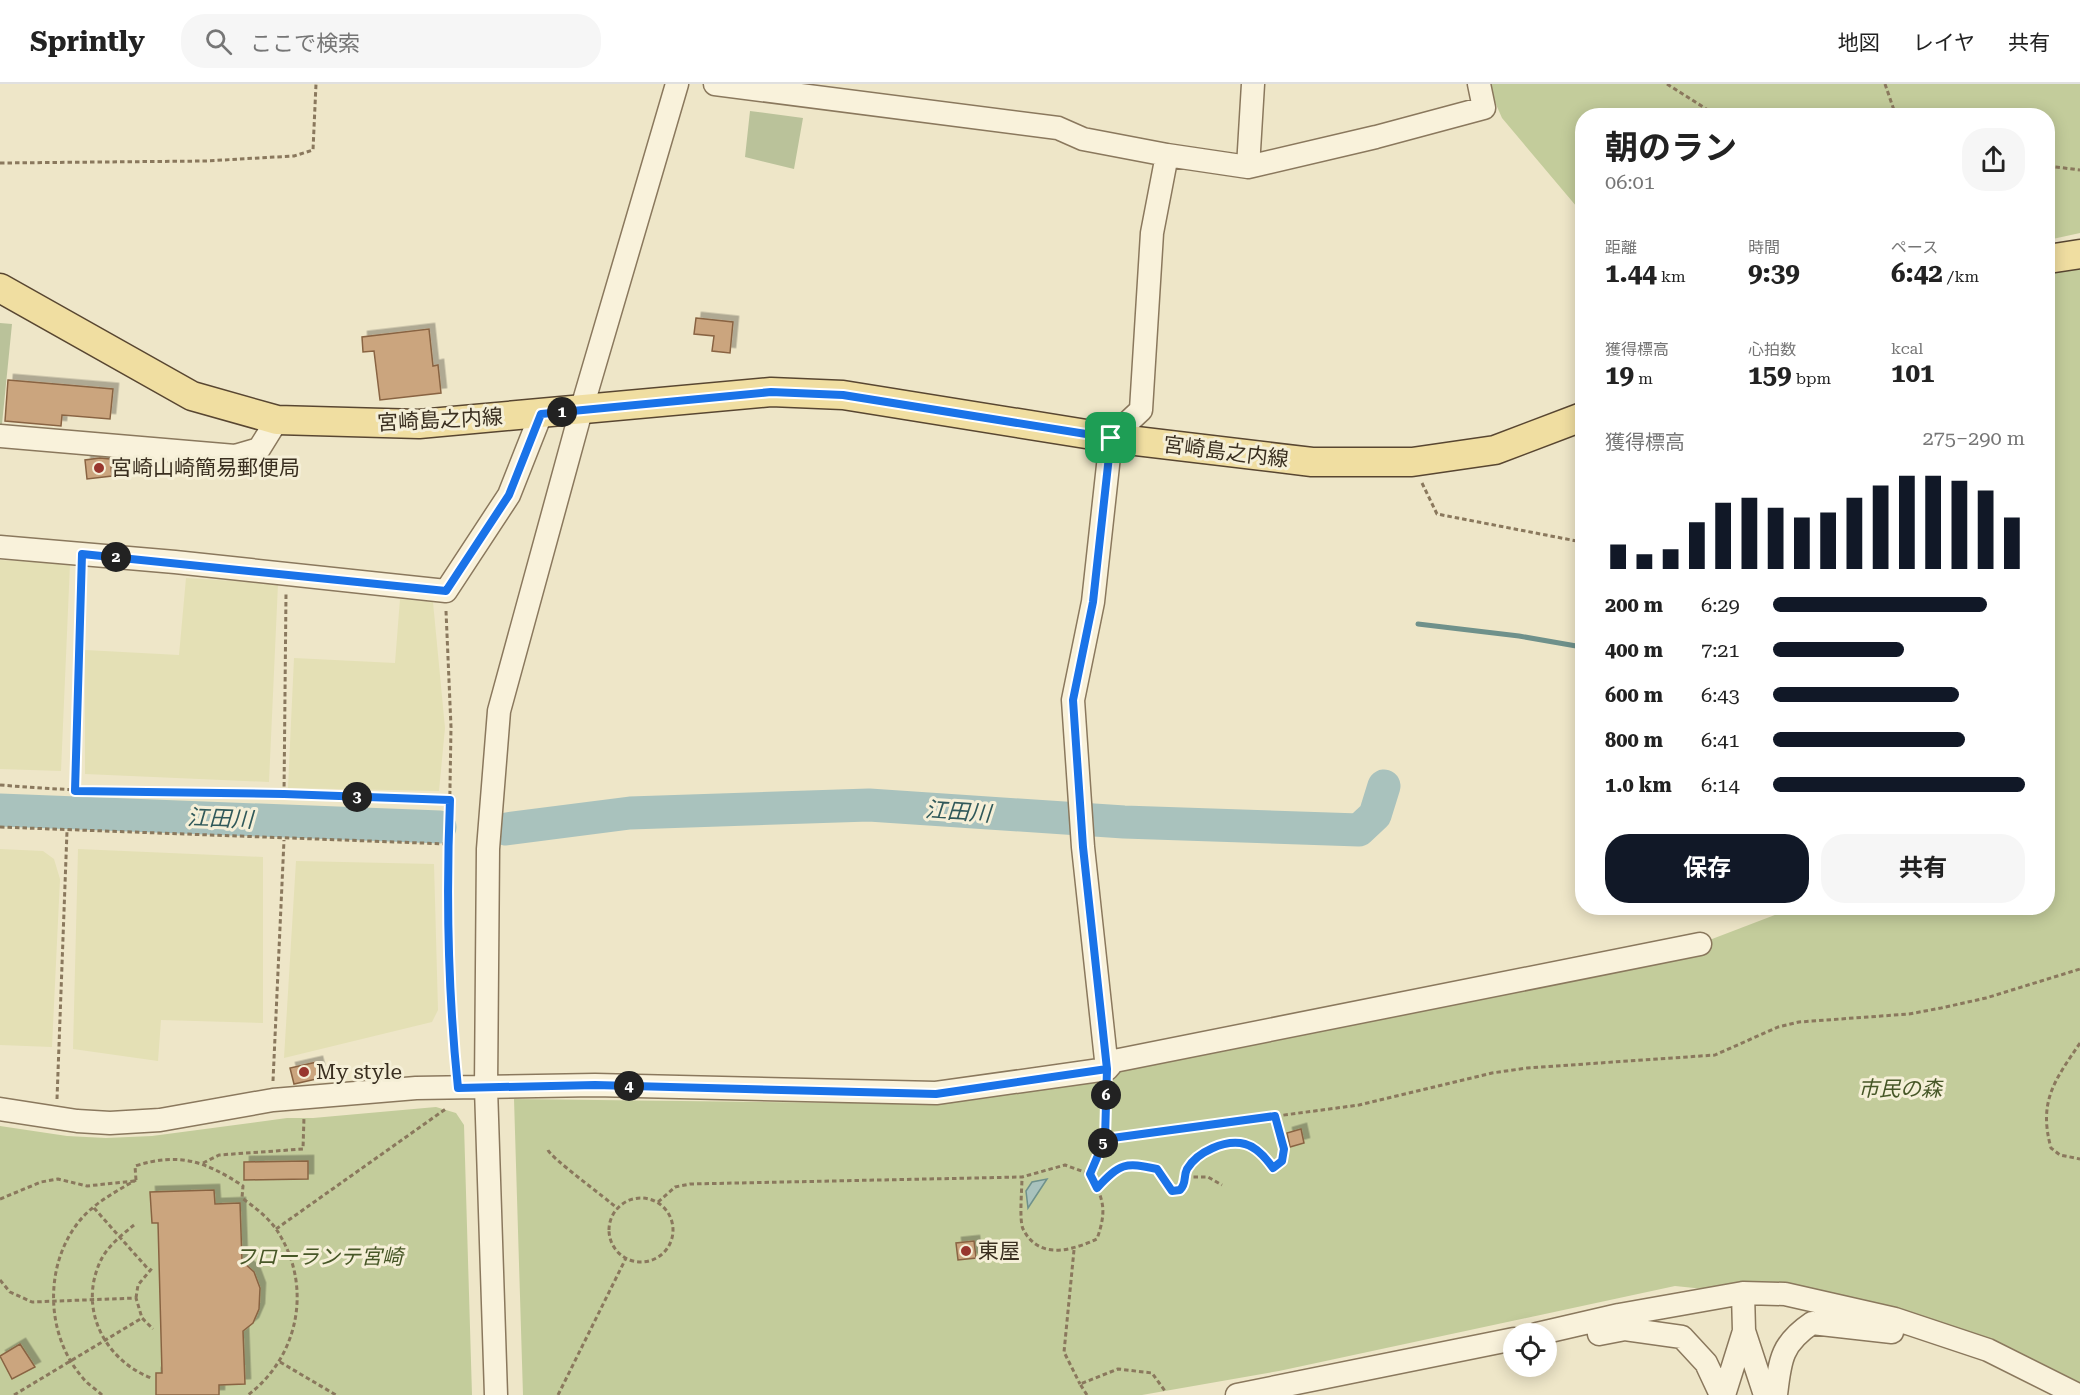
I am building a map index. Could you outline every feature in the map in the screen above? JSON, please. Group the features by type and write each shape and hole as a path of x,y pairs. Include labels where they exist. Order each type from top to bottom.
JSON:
{"main road":[{"path":"2055,258 2080,254"},
{"name":"宮崎島之内線","path":"0,288 192,396 277,420 419,424 771,392 843,395 1111,438 1312,462 1413,462 1495,450 1575,420"}],"street":[{"path":"496,1395 486,1088 488,849 499,711 580,411 677,84"},
{"path":"715,84 1058,128 1083,139 1248,167 1376,137 1484,108 1479,84"},
{"path":"1248,167 1253,84"},
{"path":"1107,1069 1079,804 1073,700 1093,602 1111,438 1141,410 1152,233 1167,155"},
{"path":"0,547 175,562 286,576 446,591 509,495 541,414"},
{"path":"0,436 235,456 259,449 277,420"},
{"path":"0,1109 56,1118 110,1123 160,1120 273,1100 416,1088 454,1096 486,1088 595,1085 936,1094 1107,1069 1114,1061 1700,944"},
{"path":"1743,1293 1744,1331 1765,1395"},
{"path":"1557,1329 1743,1293 1785,1294 1895,1319 1988,1350 2078,1395"},
{"path":"1776,1395 1779,1364 1792,1336 1812,1323 1880,1330 1950,1345 1988,1350"},
{"path":"1557,1335 1573,1339 1625,1329 1682,1337 1706,1363 1722,1395"},
{"path":"1722,1395 1744,1331"},
{"path":"1238,1395 1503,1341"}],"path":[{"path":"0,163 205,161 294,156 313,150 316,84"},
{"path":"1667,84 1705,108"},
{"path":"1885,84 1893,108"},
{"path":"2055,167 2080,170"},
{"path":"1413,462 1437,514 1575,541"},
{"path":"75,791 82,554"},
{"path":"284,794 286,576"},
{"path":"276,1229 454,1096 448,844 450,800 446,591"},
{"path":"0,785 75,791 284,794 450,800"},
{"path":"0,827 284,840 448,844"},
{"path":"56,1118 67,831"},
{"path":"273,1100 273,1037 284,840"},
{"path":"1105,1139 1359,1105 1492,1073 1527,1068 1715,1055 1778,1027 1799,1022 1909,1014 1941,1008 1986,998 2080,969"},
{"path":"2080,1043 2051,1086 2046,1110 2051,1148 2060,1155 2080,1159"},
{"path":"1090,1174 1105,1139 1107,1069"},
{"path":"202,1163 219,1155 303,1149 304,1112"},
{"path":"1097,1188 1114,1169 1134,1164 1157,1169 1172,1191 1180,1190 1185,1185 1186,1170 1198,1157 1221,1144 1245,1144 1265,1156 1273,1168 1282,1161 1284,1149 1275,1116"},
{"path":"548,1150 556,1161 580,1177 618,1209"},
{"path":"136,1180 135,1166 156,1160 171,1158 202,1163 243,1186 242,1198 268,1219 276,1229 292,1266 298,1294 295,1322 280,1362 248,1395"},
{"path":"658,1202 675,1187 690,1184 1022,1177 1065,1165 1090,1174 1102,1196 1105,1218 1097,1239 1074,1250 1053,1251 1036,1244 1023,1228 1022,1177"},
{"path":"1186,1177 1208,1178 1222,1185"},
{"path":"0,1199 41,1182 58,1179 87,1186 136,1180"},
{"path":"102,1395 82,1378 71,1361 56,1326 53,1301 56,1269 65,1242 78,1222 107,1197 136,1180"},
{"path":"637,1199 658,1202 667,1209 673,1231 667,1250 659,1257 641,1263 626,1258 613,1248 609,1239 608,1225 618,1209 637,1199"},
{"path":"94,1208 151,1269 138,1286 136,1298 142,1318 153,1329"},
{"path":"134,1225 103,1256 95,1276 92,1300 104,1342 127,1366 151,1378"},
{"path":"1074,1250 1064,1352 1087,1395"},
{"path":"558,1395 626,1258"},
{"path":"0,1280 10,1292 32,1302 136,1298"},
{"path":"14,1395 142,1318"},
{"path":"280,1362 336,1395"},
{"path":"1080,1384 1118,1369 1152,1373 1165,1391"}],"shaded area":[{"path":"0,560 70,564 61,771 0,769"},
{"path":"186,578 278,584 269,782 85,774 85,650 179,655"},
{"path":"400,599 433,602 445,728 439,791 288,788 294,658 395,663"},
{"path":"0,849 43,851 54,859 60,879 52,1047 0,1045"},
{"path":"78,849 263,857 263,1023 161,1020 158,1061 73,1049"},
{"path":"296,861 434,864 438,1010 432,1022 284,1058"}],"green space":[{"path":"1487,84 2080,84 2080,233 2055,238 2055,108 1575,108 1575,205 1502,118"},
{"path":"750,111 803,118 794,169 745,157"},
{"name":"市民の森","path":"2080,254 2080,1395 1988,1350 1743,1293 1675,1286 1279,1371 1142,1395 523,1395 514,1099 937,1104 1699,944 1775,915 2055,915 2055,258"},
{"path":"0,323 12,324 2,424 0,424"},
{"name":"フローランテ宮崎","path":"436,1107 456,1113 464,1125 472,1395 0,1395 0,1126 67,1136 106,1138 152,1136 287,1118 313,1118"}],"water":[{"path":"1047,1179 1028,1208 1026,1191 1032,1182"}],"building":[{"path":"696,318 733,322 730,353 712,351 714,336 694,334"},
{"path":"429,329 433,366 438,365 441,393 380,400 374,351 363,352 362,337"},
{"path":"8,380 113,389 110,419 62,415 61,426 5,421"},
{"name":"宮崎山崎簡易郵便局","path":"110,459 112,476 87,479 85,460"},
{"name":"My style","path":"317,1062 321,1078 294,1084 290,1068"},
{"path":"1301,1129 1304,1143 1290,1147 1287,1133"},
{"path":"308,1161 308,1179 244,1180 244,1162"},
{"path":"214,1190 215,1204 240,1203 242,1261 254,1272 260,1288 259,1309 253,1323 243,1331 245,1384 219,1385 219,1395 156,1395 156,1373 162,1373 158,1223 152,1223 150,1192"},
{"name":"東屋","path":"974,1241 976,1258 958,1260 956,1243"},
{"path":"20,1344 35,1367 12,1379 0,1356"}],"waterway":[{"path":"1418,624 1519,636 1575,646"},
{"name":"江田川","path":"506,829 630,813 869,805 1124,822 1359,830 1375,815 1384,786"},
{"name":"江田川","path":"0,810 440,827"}],"place":[{"name":"宮崎山崎簡易郵便局","path":"99,468"},
{"name":"My style","path":"304,1072"},
{"name":"東屋","path":"966,1251"}],"route":[{"path":"1111,438 843,395 771,392 541,414 509,495 446,591 82,554 75,791 284,794 450,800 448,907 452,1037 458,1088 595,1085 936,1094 1107,1069 1105,1139 1090,1174 1097,1188 1114,1169 1134,1164 1157,1169 1172,1191 1180,1190 1185,1185 1186,1170 1198,1157 1221,1144 1245,1144 1265,1156 1273,1168 1282,1161 1284,1149 1275,1116 1105,1139 1107,1069 1079,804 1073,700 1093,602 1111,438"}]}
